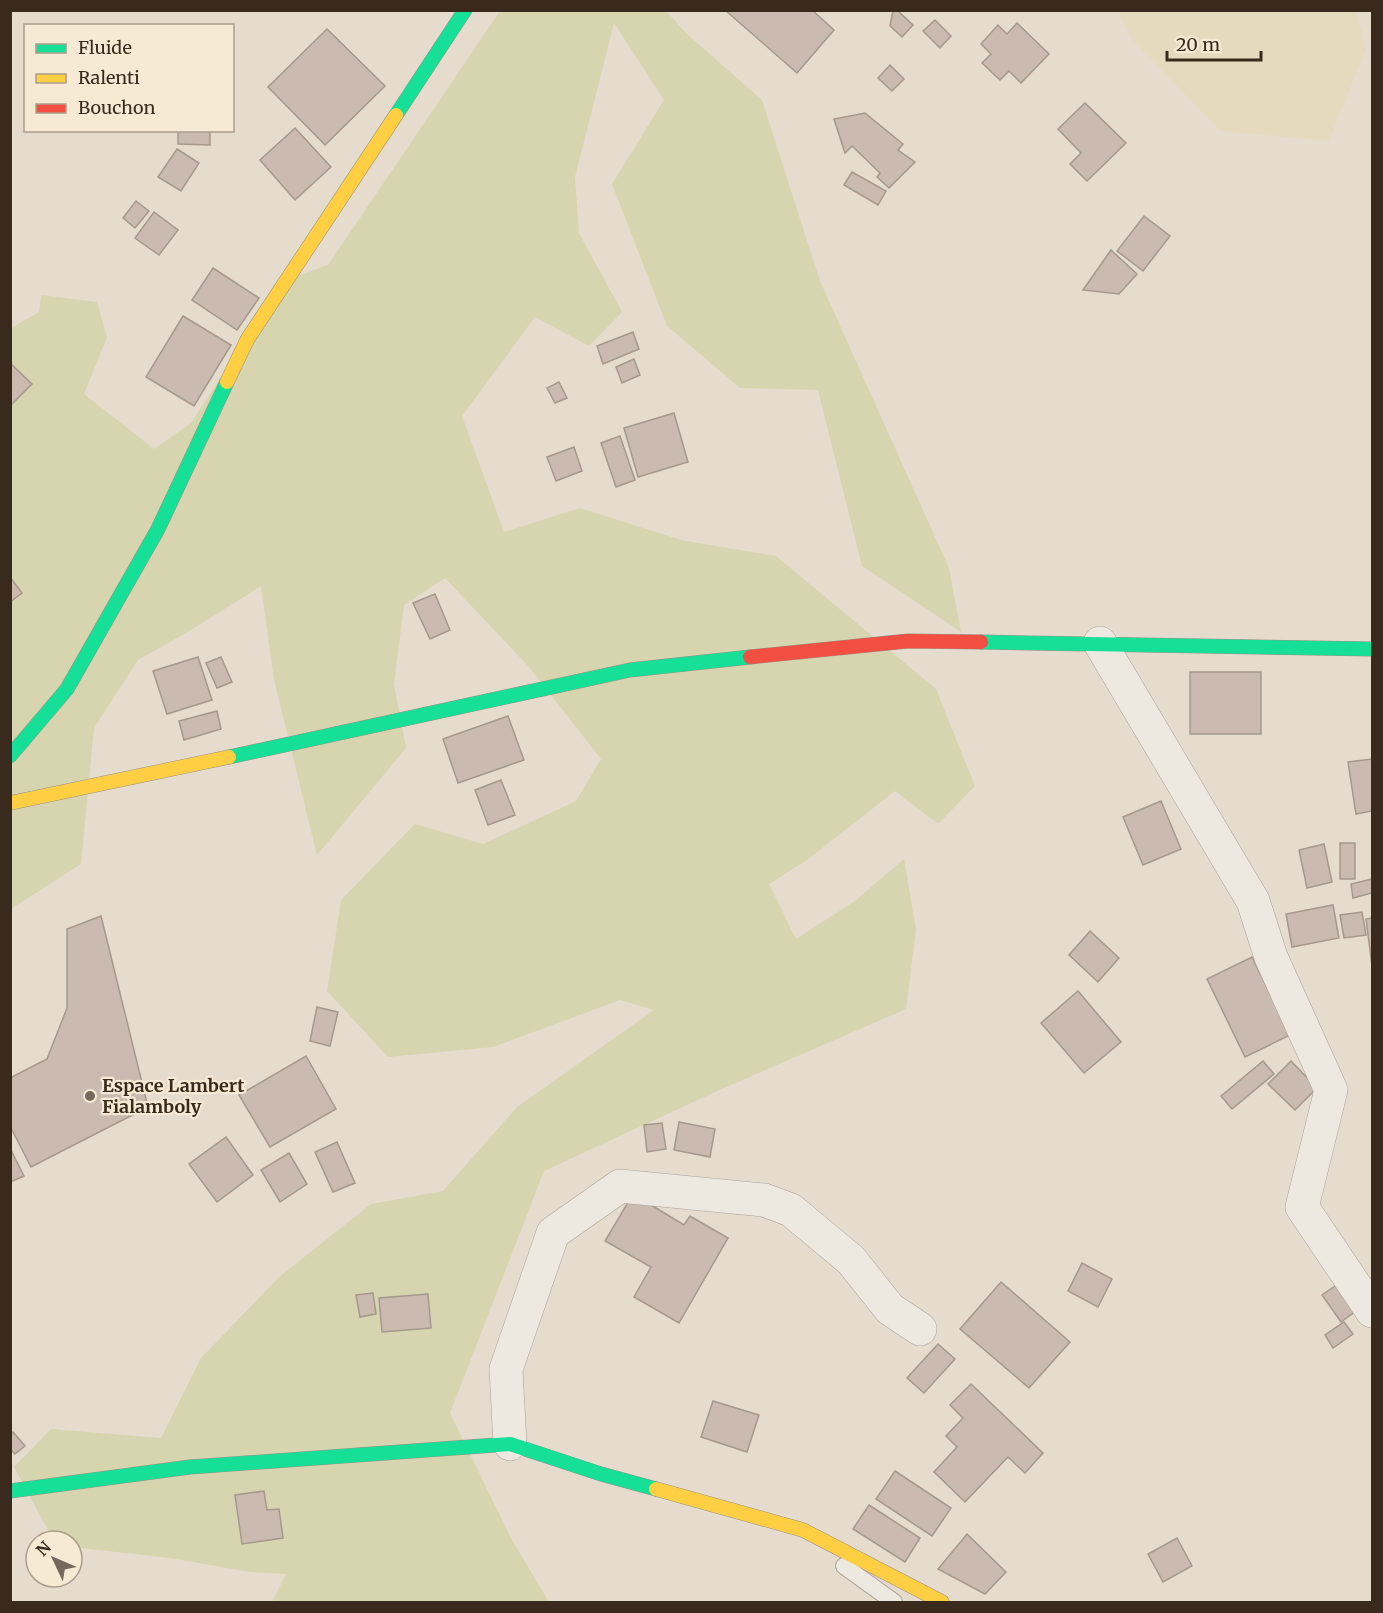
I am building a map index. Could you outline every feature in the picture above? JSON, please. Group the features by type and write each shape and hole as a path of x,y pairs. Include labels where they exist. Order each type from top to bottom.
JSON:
{"street":[{"path":"10,756 67,689 147,549 247,340 465,10"},
{"path":"10,803 630,670 908,641 1372,649"},
{"path":"1100,643 1253,901 1271,957 1331,1090 1302,1207 1372,1311"},
{"path":"510,1444 506,1369 554,1233 620,1186 764,1200 791,1210 851,1260 890,1309 920,1329"},
{"path":"10,1491 190,1467 510,1444 601,1474 803,1530 942,1602"}],"lane":[{"path":"803,1530 816,1546 894,1602"}],"shaded area":[{"path":"500,11 666,11 688,35 762,100 820,281 949,568 961,632 862,566 818,390 740,388 667,326 612,184 664,100 614,23 575,177 579,233 622,312 589,346 535,317 462,416 504,532 580,508 681,540 776,556 936,689 975,786 938,824 895,791 807,860 769,884 796,939 855,901 904,859 916,930 906,1009 715,1092 544,1171 450,1413 512,1540 549,1602 272,1602 286,1574 250,1572 170,1558 84,1548 84,1529 48,1529 14,1467 51,1429 161,1438 201,1358 279,1277 371,1204 443,1191 517,1107 654,1010 620,1000 493,1047 388,1057 327,991 341,900 415,824 483,844 576,801 601,759 529,667 445,578 404,605 394,684 406,748 317,855 274,680 261,586 138,660 94,728 81,864 11,909 11,328 39,312 41,295 97,302 107,337 84,394 154,449 191,423 283,281 328,265"},
{"path":"1118,11 1356,11 1366,49 1329,141 1220,131 1132,39"}],"building":[{"path":"725,10 812,10 834,30 797,73"},
{"path":"893,10 897,10 913,25 902,37 890,26"},
{"path":"935,20 951,36 940,48 923,31"},
{"path":"1017,23 1049,54 1021,83 1009,71 1000,80 982,63 991,54 981,44 998,25 1007,34"},
{"path":"327,29 385,86 325,145 268,87"},
{"path":"890,65 904,79 892,91 878,78"},
{"path":"1085,103 1126,143 1087,181 1070,164 1081,153 1058,129"},
{"path":"865,113 903,144 898,150 915,162 889,188 877,177 880,173 852,146 845,153 834,119"},
{"path":"295,128 331,167 295,200 260,160"},
{"path":"178,132 210,132 210,145 178,144"},
{"path":"177,149 199,163 181,191 158,177"},
{"path":"852,172 886,191 878,205 844,185"},
{"path":"136,201 149,211 135,228 123,218"},
{"path":"154,212 178,230 159,255 135,238"},
{"path":"1144,216 1170,236 1143,271 1117,251"},
{"path":"1111,250 1137,274 1119,294 1083,290"},
{"path":"213,268 259,298 237,330 192,300"},
{"path":"183,316 231,345 194,406 146,377"},
{"path":"633,332 639,349 603,364 597,346"},
{"path":"634,359 640,375 622,383 616,367"},
{"path":"10,363 32,384 10,406"},
{"path":"559,382 567,398 555,403 547,388"},
{"path":"674,413 688,462 638,477 624,428"},
{"path":"620,436 635,480 616,487 601,443"},
{"path":"574,447 582,471 556,481 547,457"},
{"path":"10,577 22,593 10,602"},
{"path":"435,594 450,630 430,639 413,603"},
{"path":"198,657 212,700 167,714 153,671"},
{"path":"221,657 232,682 217,688 206,663"},
{"path":"1190,672 1261,672 1261,734 1190,734"},
{"path":"217,711 221,729 184,740 179,721"},
{"path":"508,716 524,760 458,783 443,739"},
{"path":"1372,759 1372,811 1356,814 1348,762"},
{"path":"501,780 515,815 488,825 475,790"},
{"path":"1161,801 1181,849 1143,865 1123,817"},
{"path":"1340,843 1355,843 1355,879 1340,879"},
{"path":"1324,844 1332,882 1307,888 1299,850"},
{"path":"1372,879 1372,893 1353,898 1351,884"},
{"path":"1333,905 1339,938 1292,947 1286,914"},
{"path":"1362,912 1366,935 1344,938 1340,915"},
{"path":"101,916 148,1107 31,1167 10,1126 10,1078 47,1059 67,1008 67,929"},
{"path":"1372,918 1372,966 1366,919"},
{"path":"1090,931 1119,958 1098,982 1069,955"},
{"path":"1252,957 1290,1035 1245,1057 1207,979"},
{"path":"1078,991 1121,1042 1084,1073 1041,1023"},
{"path":"317,1007 338,1012 330,1046 310,1041"},
{"path":"306,1056 336,1109 270,1147 239,1095"},
{"path":"1263,1061 1274,1074 1232,1109 1221,1096"},
{"path":"1291,1061 1317,1088 1295,1110 1268,1084"},
{"path":"679,1122 715,1129 710,1157 674,1150"},
{"path":"662,1123 666,1149 647,1152 644,1125"},
{"path":"226,1137 253,1175 217,1202 189,1164"},
{"path":"337,1142 355,1183 333,1192 315,1152"},
{"path":"10,1148 24,1176 10,1182"},
{"path":"289,1153 307,1184 280,1202 261,1170"},
{"path":"633,1194 684,1225 690,1216 728,1238 679,1323 634,1297 651,1267 605,1241"},
{"path":"1082,1263 1112,1279 1098,1307 1068,1291"},
{"path":"1001,1282 1070,1342 1029,1388 960,1329"},
{"path":"1341,1282 1360,1308 1341,1322 1322,1295"},
{"path":"373,1293 376,1314 360,1317 356,1295"},
{"path":"428,1294 431,1328 382,1332 379,1298"},
{"path":"1344,1322 1353,1334 1333,1348 1325,1335"},
{"path":"938,1344 955,1359 924,1393 907,1378"},
{"path":"971,1384 1043,1453 1025,1473 1008,1457 965,1502 934,1472 957,1447 946,1436 963,1418 950,1405"},
{"path":"713,1401 759,1415 747,1452 701,1437"},
{"path":"13,1432 25,1446 15,1454 10,1449 10,1435"},
{"path":"895,1471 951,1508 932,1536 876,1499"},
{"path":"264,1491 267,1510 279,1509 283,1538 242,1544 235,1495"},
{"path":"869,1505 920,1538 905,1562 853,1529"},
{"path":"967,1534 1006,1572 985,1594 938,1569"},
{"path":"1177,1538 1192,1566 1163,1582 1148,1554"}],"traffic: fast":[{"path":"396,115 465,10"},
{"path":"10,756 67,689 158,529 227,382"},
{"path":"981,642 1372,649"},
{"path":"229,757 630,670 750,657"},
{"path":"10,1491 190,1467 510,1444 601,1474 656,1489"}],"traffic: slow":[{"path":"227,382 247,340 396,115"},
{"path":"10,803 229,757"},
{"path":"656,1489 803,1530 942,1602"}],"traffic: jam":[{"path":"750,657 908,641 981,642"}],"place":[{"name":"Espace Lambert Fialamboly","path":"90,1096"}]}
